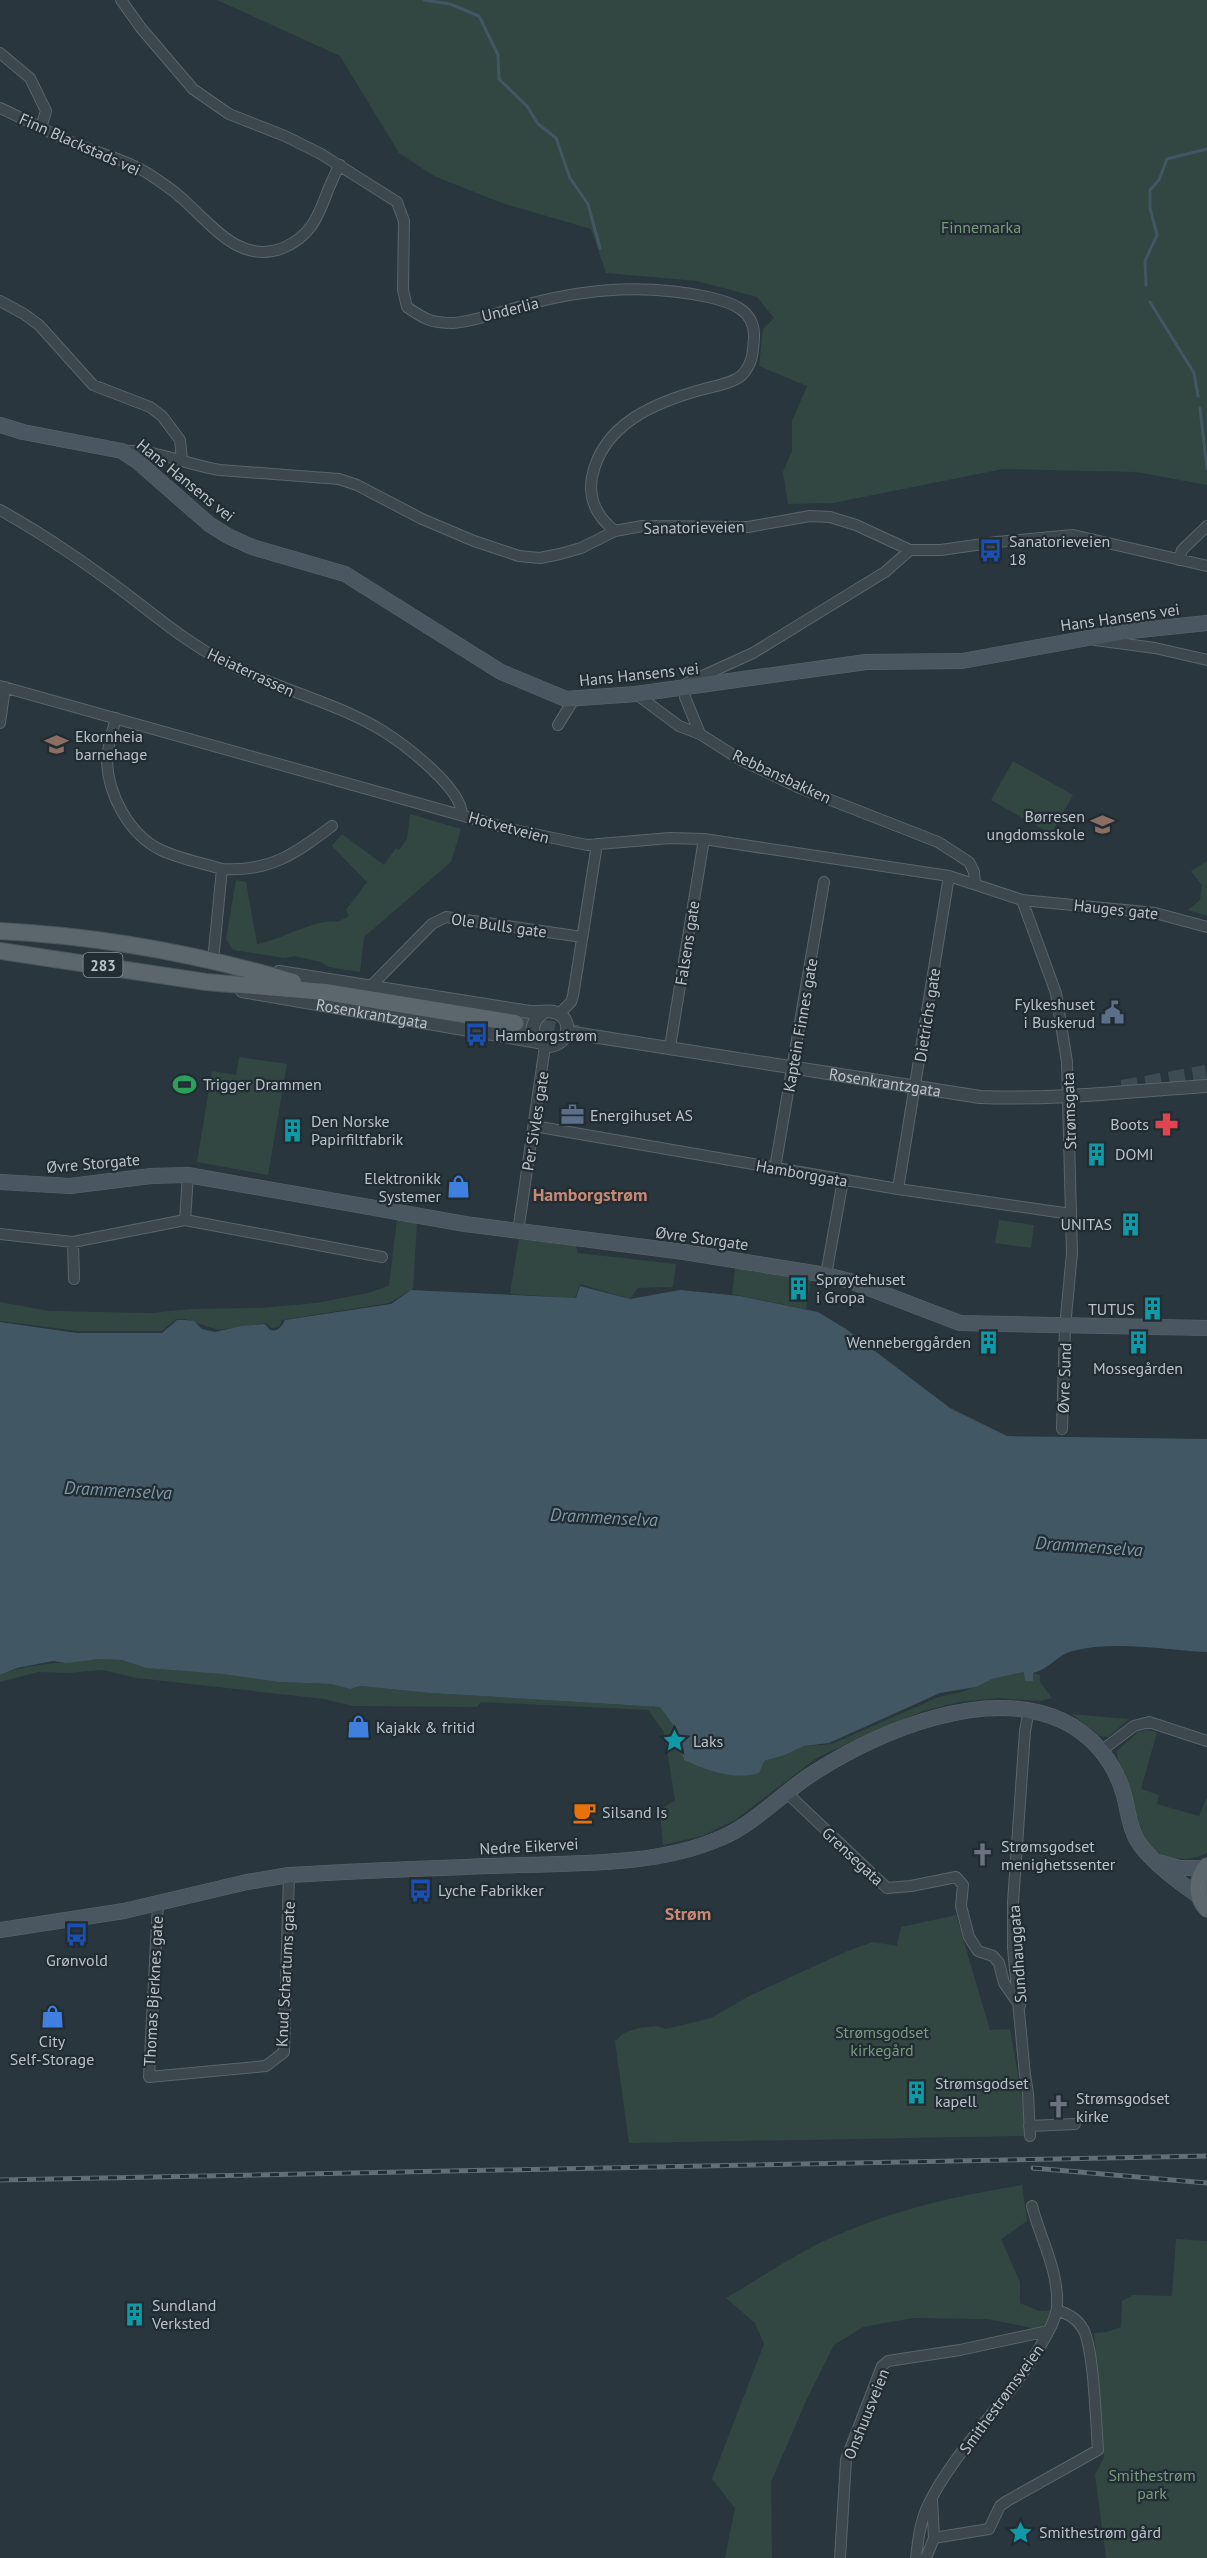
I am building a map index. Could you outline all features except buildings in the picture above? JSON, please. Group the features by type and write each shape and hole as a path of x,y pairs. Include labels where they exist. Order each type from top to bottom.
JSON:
{"main road":[{"name":"Hans Hansens vei","path":"0,424 34,434 122,451 137,461 209,524 228,536 252,547 345,574 501,672 557,697 574,699 636,694 866,662 962,661 1121,632 1207,623"},
{"name":"Rosenkrantzgata","path":"0,931 92,940 213,961 242,967 325,992"},
{"name":"Rosenkrantzgata","path":"0,951 206,982 325,992 515,1023"},
{"name":"Øvre Storgate","path":"0,1182 70,1186 151,1176 188,1175 518,1232 682,1252 826,1275 850,1281 960,1323 1065,1327 1207,1328"},
{"name":"Nedre Eikervei","path":"0,1930 158,1904 247,1882 289,1875 550,1864 678,1854 723,1837 814,1773 843,1756 912,1725 959,1712 992,1709 1029,1710 1074,1726 1101,1751 1119,1782 1137,1840 1170,1876 1203,1902"},
{"path":"1158,1862 1179,1868 1206,1867 1198,1884 1203,1902"}],"street":[{"name":"Underlia","path":"122,0 141,28 193,89 229,114 285,136 340,165 397,202 405,221 403,290 407,307 427,321 455,323 565,295 614,288 693,294 730,302 747,313 754,333 753,359 740,376 649,408 623,424 606,442 594,468 591,486 593,507 606,524 615,531"},
{"path":"0,53 30,78 46,111 41,128"},
{"name":"Finn Blackstads vei","path":"0,108 79,145 135,166 171,189 217,232 238,247 260,250 280,249 303,237 319,218 330,183 340,165"},
{"path":"0,302 24,314 39,325 93,385 150,407 162,416 180,440 182,460"},
{"name":"Sanatorieveien","path":"122,451 135,450 220,470 339,479 357,485 422,519 464,537 519,556 540,558 560,554 581,548 615,531 642,526 748,527 810,516 830,517 856,525 910,550 941,550 1073,535 1207,566"},
{"name":"Heiaterrassen","path":"0,510 34,529 186,639 221,661 382,731 420,758 448,787 462,808 462,815"},
{"path":"1179,560 1182,550 1207,526"},
{"path":"700,734 685,698 684,688 687,683 753,653 885,572 910,550"},
{"path":"1083,639 1155,648 1207,660"},
{"name":"Hotvetveien","path":"0,723 2,687 570,843 597,844 670,838 704,839 949,876 1022,900"},
{"name":"Rebbansbakken","path":"636,694 679,726 700,734 741,760 800,788 938,842 969,862 974,872 975,883"},
{"path":"558,724 574,699"},
{"path":"116,718 108,747 109,775 115,799 136,833 159,849 222,869 244,870 284,860 332,826"},
{"name":"Falsens gate","path":"670,1047 704,839"},
{"path":"559,1014 571,1002 573,996 597,844"},
{"path":"213,961 222,869"},
{"name":"Dietrichs gate","path":"898,1189 949,876"},
{"name":"Kaptein Finnes gate","path":"774,1168 824,882"},
{"name":"Hauges gate","path":"1022,900 1155,912 1207,927"},
{"name":"Strømsgata","path":"1022,900 1056,993 1067,1062 1072,1253 1065,1327"},
{"name":"Ole Bulls gate","path":"371,986 432,924 446,917 582,937"},
{"name":"Rosenkrantzgata","path":"242,967 543,1013"},
{"name":"Rosenkrantzgata","path":"206,982 264,996 542,1044"},
{"path":"543,1013 559,1014 566,1022 567,1032 557,1045 542,1044 533,1026 534,1021 543,1013"},
{"name":"Rosenkrantzgata","path":"567,1032 980,1097 1068,1096 1207,1086"},
{"name":"Per Sivles gate","path":"518,1232 534,1126 542,1044"},
{"name":"Hamborggata","path":"534,1126 843,1180 1071,1214"},
{"path":"185,1220 188,1175"},
{"path":"826,1275 843,1180"},
{"path":"0,1234 73,1242 185,1220 382,1257"},
{"path":"73,1242 74,1279"},
{"name":"Øvre Sund","path":"1062,1429 1065,1327"},
{"name":"Sundhauggata","path":"1029,1710 1024,1742 1013,1902 1013,1948 1025,2075 1029,2093 1030,2131 1075,2124"},
{"path":"1101,1751 1134,1726 1149,1722 1207,1741"},
{"name":"Grensegata","path":"787,1793 887,1888 911,1887 956,1877 960,1880 963,1885 961,1906 969,1937 978,1952 993,1956 999,1964 1004,1983 1020,2007"},
{"name":"Knud Schartums gate","path":"149,2077 266,2066 284,2052 289,1875"},
{"name":"Thomas Bjerknes gate","path":"149,2077 158,1904"},
{"path":"934,2538 989,2529 1000,2506 1098,2450 1091,2374 1084,2331 1076,2319 1057,2310 1056,2276 1032,2206"},
{"name":"Smithestrømsveien","path":"916,2558 920,2526 932,2498 946,2475 1028,2368 1057,2310"},
{"name":"Onshuusveien","path":"840,2558 846,2460 882,2366 888,2361 971,2348 1048,2331"},
{"path":"926,2558 934,2538 932,2498"}],"green space":[{"name":"Finnemarka","path":"217,0 1207,0 1207,485 1136,472 1003,469 833,503 788,504 783,472 792,451 792,421 807,386 759,366 763,329 774,318 757,297 697,281 606,273 591,229 502,203 434,176 399,153 340,56"},
{"path":"1013,761 1073,795 1051,834 991,800"},
{"path":"410,814 461,829 451,862 364,937 360,972 328,967 321,962 294,956 285,958 233,950 226,939 236,880 246,882 257,944 319,923 338,922 349,916 346,910 367,882 332,846 342,834 384,865 396,848 399,850 407,839"},
{"path":"1207,861 1207,916 1188,910 1200,900 1202,885 1191,871"},
{"path":"239,1057 287,1064 268,1175 197,1162 212,1071 236,1075"},
{"path":"397,1219 417,1223 413,1289 389,1303 282,1320 279,1327 272,1328 266,1323 218,1330 185,1319 176,1319 162,1331 78,1331 0,1321 0,1302 49,1311 151,1313 316,1303 368,1293 389,1286"},
{"path":"999,1220 1034,1225 1031,1248 995,1243"},
{"path":"519,1238 576,1246 578,1253 676,1264 673,1287 638,1288 630,1299 580,1284 575,1298 510,1294"},
{"path":"735,1268 811,1281 806,1309 732,1294"},
{"path":"100,1659 122,1660 146,1668 222,1674 279,1682 331,1684 350,1689 360,1686 430,1693 660,1707 676,1729 684,1760 764,1761 804,1746 832,1744 939,1697 962,1692 992,1679 1024,1672 1032,1681 1033,1673 1040,1675 1040,1682 1052,1698 1041,1701 998,1698 959,1702 923,1711 818,1757 735,1820 702,1836 663,1845 660,1810 675,1800 664,1732 648,1710 481,1702 477,1707 353,1706 324,1699 137,1678 102,1670 68,1673 38,1672 0,1682 0,1675 25,1668"},
{"path":"1072,1714 1129,1719 1108,1737 1100,1736"},
{"path":"1147,1730 1157,1732 1141,1789 1159,1795 1157,1804 1199,1816 1207,1797 1207,1853 1191,1858 1173,1858 1157,1852 1145,1840 1117,1751 1138,1732"},
{"name":"Strømsgodset kirkegård","path":"956,1915 990,2030 1010,2029 1024,2110 1024,2136 629,2143 615,2041 624,2033 656,2026 666,2029 711,2018 749,1996 850,1950 873,1942 897,1946 901,1927"},
{"path":"1022,2185 1027,2221 1001,2239 1020,2282 1020,2303 1039,2311 1057,2310 1048,2331 987,2319 913,2318 863,2327 834,2345 806,2401 771,2482 772,2558 725,2558 735,2508 712,2479 764,2344 755,2323 726,2298 806,2250 855,2227 902,2211"},
{"name":"Smithestrøm park","path":"1176,2239 1207,2241 1207,2558 1106,2558 1095,2475 1104,2457 1094,2333 1107,2332 1121,2327 1122,2301 1133,2295 1172,2296"}],"water":[{"name":"Drammenselva","path":"580,1286 630,1299 680,1290 740,1296 818,1312 846,1329 950,1408 1007,1436 1207,1439 1207,1652 1122,1646 1072,1651 1033,1673 1033,1681 1025,1681 1024,1672 992,1679 976,1687 940,1693 829,1743 804,1746 764,1761 759,1773 740,1776 711,1771 684,1760 676,1729 660,1707 430,1693 360,1686 350,1689 331,1684 279,1682 222,1674 146,1668 122,1660 100,1659 66,1663 53,1661 17,1668 0,1675 0,1322 77,1333 162,1333 177,1320 194,1321 202,1329 215,1332 241,1326 265,1324 270,1330 275,1330 285,1320 391,1304 411,1290 576,1298"}],"waterway":[{"path":"424,0 450,4 479,16 498,55 499,79 527,106 538,124 556,138 570,178 588,204 600,248"},
{"path":"1146,285 1145,261 1157,235 1150,208 1150,190 1159,180 1167,159 1207,149"},
{"path":"1150,302 1194,373 1198,396"},
{"path":"1200,408 1207,469"}],"tunnel":[{"path":"515,1023 583,1034"},
{"path":"1122,1088 1206,1073"}],"railway":[{"path":"0,2180 1207,2156"},
{"path":"1033,2168 1207,2183"}],"place":[{"name":"Sanatorieveien 18","path":"991,550"},
{"name":"Ekornheia barnehage","path":"57,745"},
{"name":"Børresen ungdomsskole","path":"1103,825"},
{"name":"Fylkeshuset i Buskerud","path":"1113,1013"},
{"name":"Hamborgstrøm","path":"477,1035"},
{"name":"Trigger Drammen","path":"185,1084"},
{"name":"Energihuset AS","path":"572,1115"},
{"name":"Boots","path":"1167,1124"},
{"name":"Den Norske Papirfiltfabrik","path":"293,1130"},
{"name":"DOMI","path":"1097,1154"},
{"name":"Elektronikk Systemer","path":"459,1187"},
{"name":"UNITAS","path":"1130,1224"},
{"name":"Sprøytehuset i Gropa","path":"798,1288"},
{"name":"TUTUS","path":"1153,1309"},
{"name":"Wenneberggården","path":"989,1342"},
{"name":"Mossegården","path":"1138,1343"},
{"name":"Kajakk & fritid","path":"358,1727"},
{"name":"Laks","path":"675,1741"},
{"name":"Silsand Is","path":"584,1812"},
{"name":"Strømsgodset menighetssenter","path":"983,1855"},
{"name":"Lyche Fabrikker","path":"420,1890"},
{"name":"Grønvold","path":"77,1935"},
{"name":"City Self-Storage","path":"52,2016"},
{"name":"Strømsgodset kapell","path":"917,2092"},
{"name":"Strømsgodset kirke","path":"1058,2107"},
{"name":"Sundland Verksted","path":"134,2314"},
{"name":"Smithestrøm gård","path":"1021,2532"}],"district":[{"name":"Hamborgstrøm","path":"590,1194"},
{"name":"Strøm","path":"688,1913"}]}
